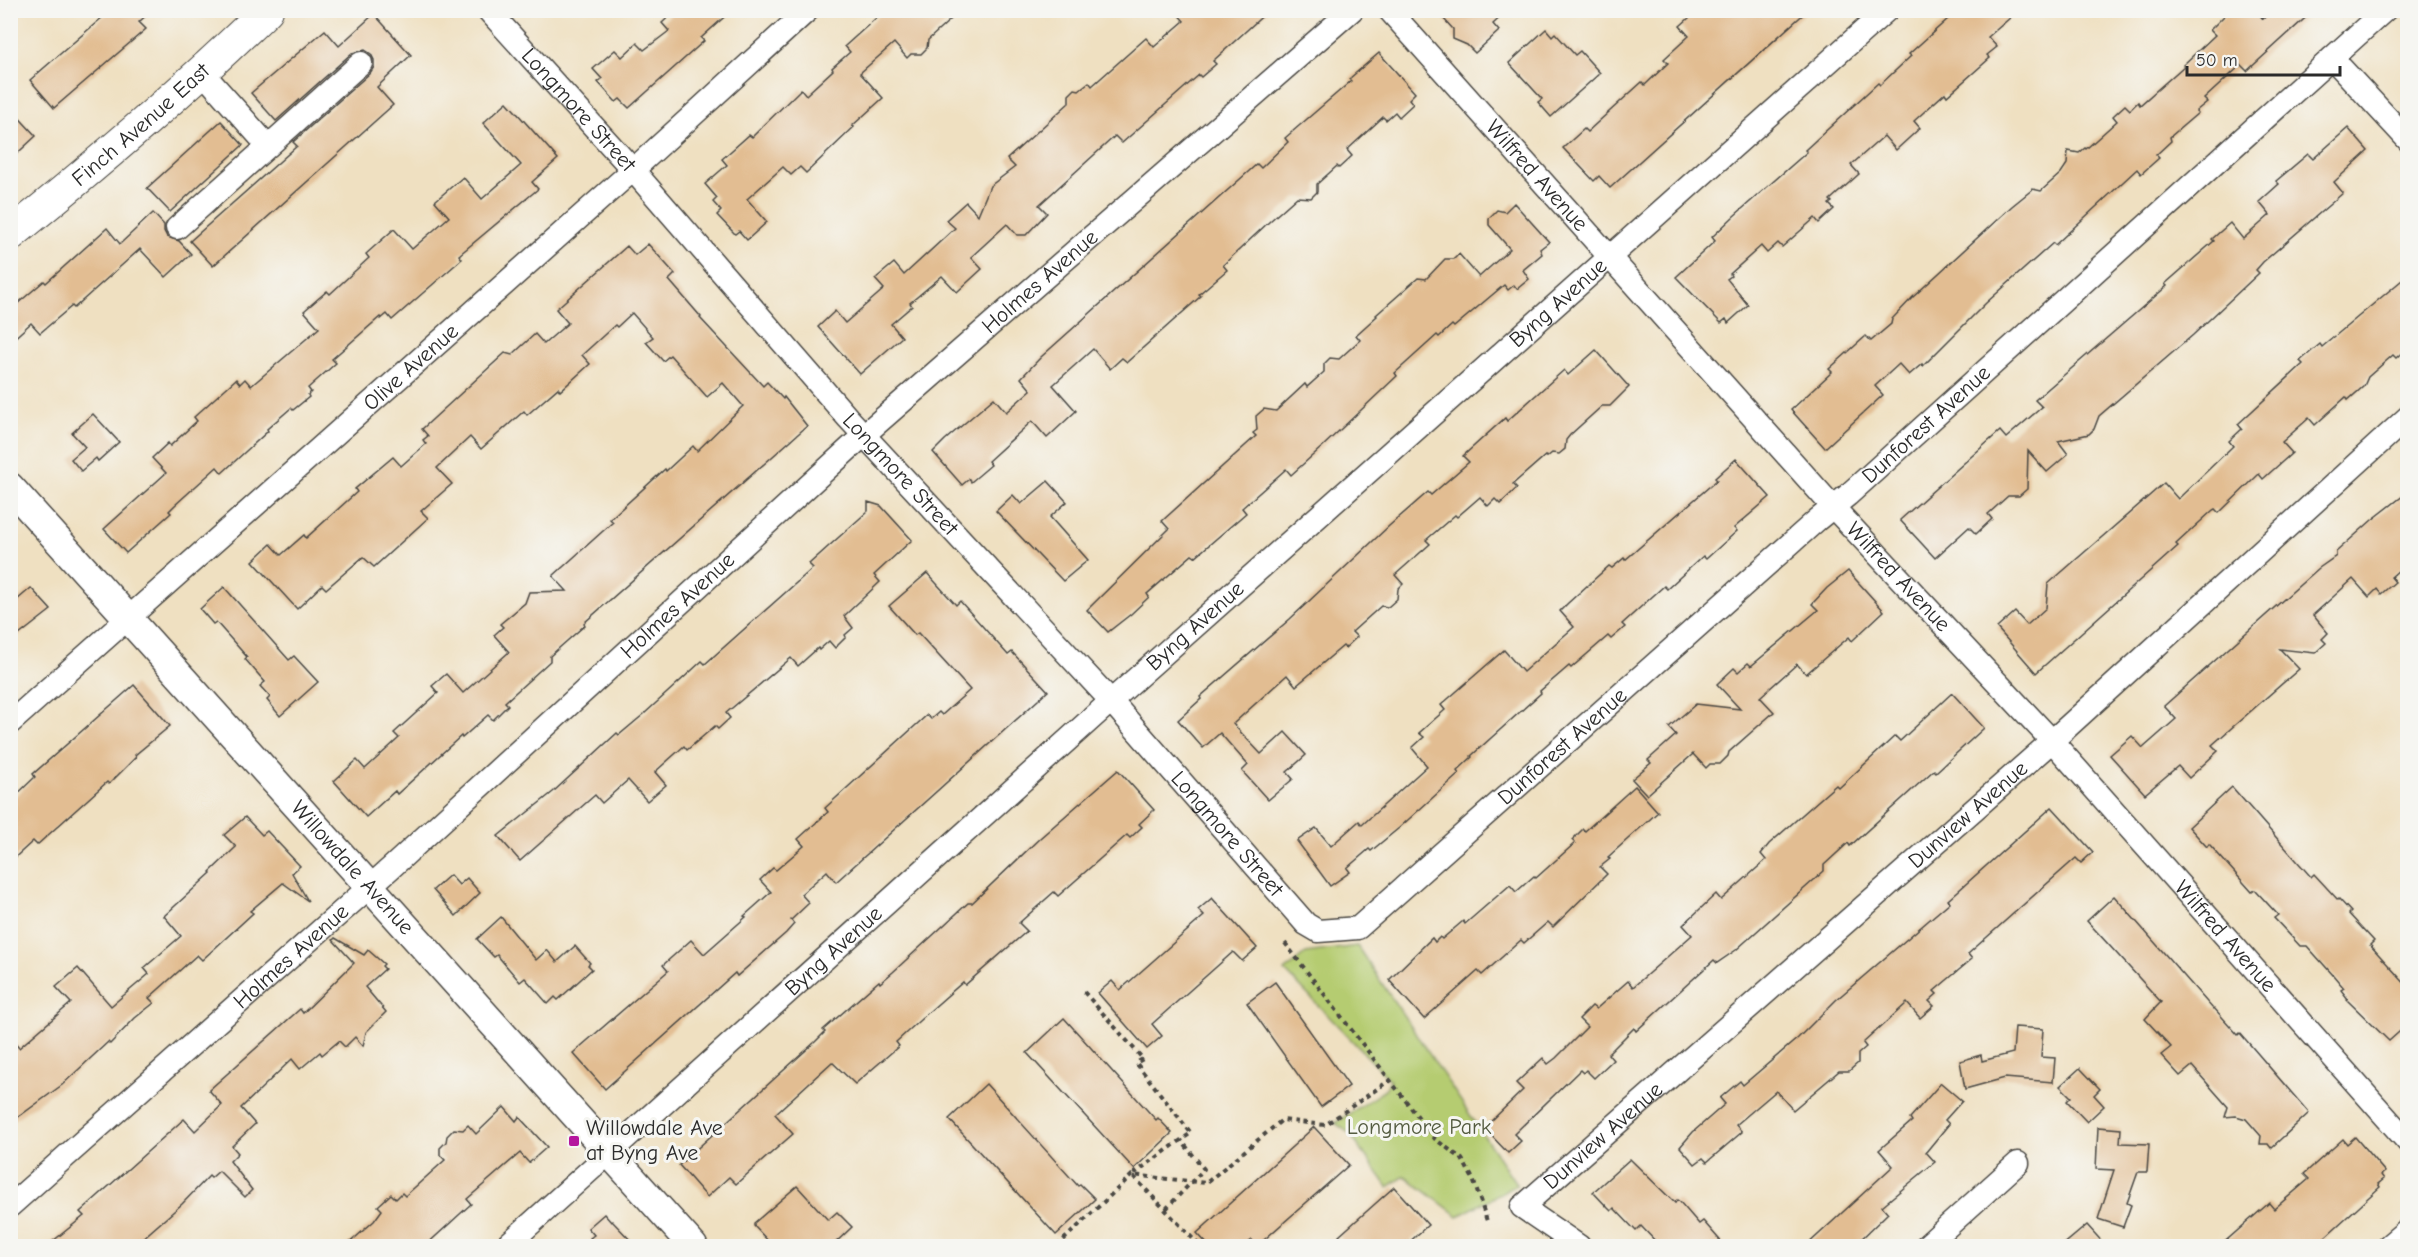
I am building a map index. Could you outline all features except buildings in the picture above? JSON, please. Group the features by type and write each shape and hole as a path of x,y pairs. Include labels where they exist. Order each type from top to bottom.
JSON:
{"main road":[{"name":"Finch Avenue East","path":"10,235 117,148 267,10"}],"street":[{"name":"Longmore Street","path":"488,10 633,170 894,469 1111,702 1306,924 1318,931"},
{"name":"Olive Avenue","path":"10,723 633,170 808,10"},
{"name":"Holmes Avenue","path":"10,1206 369,886 864,434 1352,10"},
{"name":"Wilfred Avenue","path":"1389,10 1833,507 2052,741 2408,1142"},
{"name":"Byng Avenue","path":"506,1246 1111,702 1887,10"},
{"name":"Dunforest Avenue","path":"1318,931 1358,928 1833,507 2385,10"},
{"path":"2331,58 2408,140"},
{"path":"177,228 361,63"},
{"path":"202,72 268,146"},
{"name":"Dunview Avenue","path":"1579,1246 1522,1207 2052,741 2408,417"},
{"name":"Willowdale Avenue","path":"10,487 693,1246"},
{"path":"1926,1246 2018,1163"},
{"path":"2388,1246 2408,1229"}],"path":[{"path":"1285,943 1334,1010 1435,1139 1462,1159 1473,1179 1487,1221"},
{"path":"1057,1246 1132,1175 1191,1133 1136,1063 1143,1059 1084,993"},
{"path":"1132,1175 1206,1183 1282,1120 1325,1125 1390,1080"},
{"path":"1166,1209 1204,1169 1181,1140"},
{"path":"1132,1175 1200,1246"},
{"path":"650,1246 654,1242"}],"green space":[{"name":"Longmore Park","path":"1357,946 1517,1185 1458,1216 1405,1176 1388,1187 1349,1133 1335,1123 1385,1090 1390,1080 1285,971 1306,953"}],"place":[{"name":"Willowdale Ave at Byng Ave","path":"574,1141"}]}
